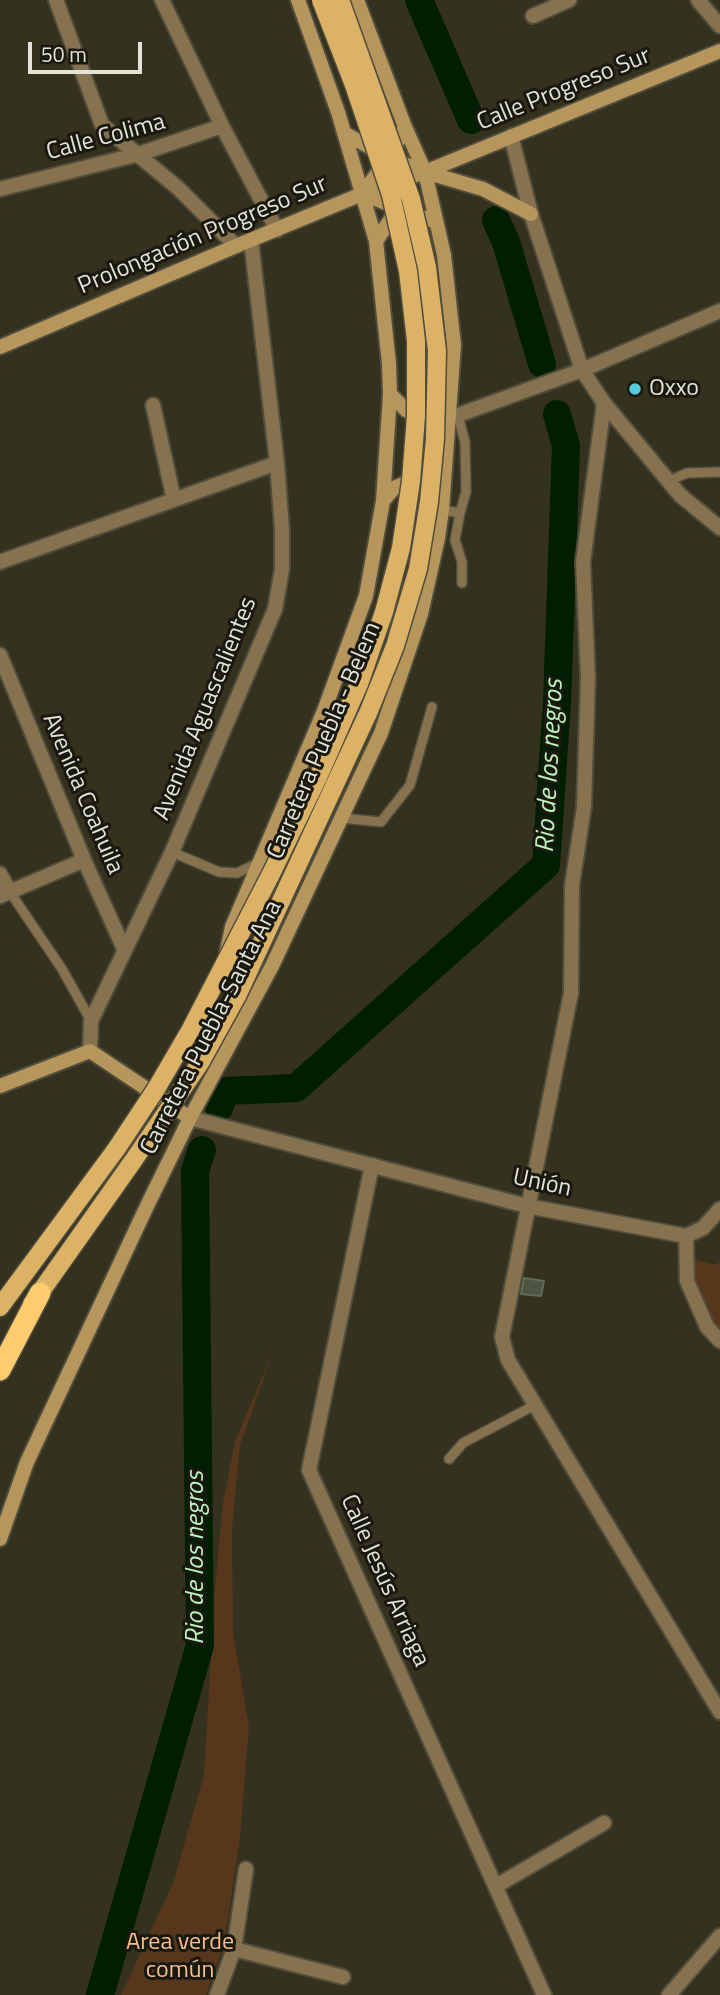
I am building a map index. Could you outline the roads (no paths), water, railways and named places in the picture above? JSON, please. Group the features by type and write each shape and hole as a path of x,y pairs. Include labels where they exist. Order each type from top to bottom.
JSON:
{"highway":[{"path":"0,1370 40,1293"}],"main road":[{"name":"Carretera Puebla - Belem","path":"0,1307 117,1148 156,1089 223,968 295,825 359,684 384,612 401,548 411,481 416,416 416,341 408,271 391,195 354,85 321,0"},
{"name":"Carretera Puebla - Belem","path":"0,1350 200,1063 243,984 369,711 394,646 418,569 429,502 435,439 437,351 427,267 411,199 340,0"}],"street":[{"path":"56,0 102,125 188,197 236,246"},
{"path":"162,0 222,127 276,230"},
{"name":"Carretera Puebla - Belem","path":"223,968 232,927 324,711 366,596 383,501 390,394 387,326 376,241 345,134 298,0"},
{"name":"Carretera Puebla-Santa Ana","path":"0,1539 27,1461 191,1118 272,966 381,733 421,614 438,538 454,417 454,345 444,256 425,173 357,0"},
{"path":"533,16 569,0"},
{"path":"698,0 720,26"},
{"path":"319,60 372,40"},
{"name":"Calle Progreso Sur","path":"425,173 720,51"},
{"name":"Calle Colima","path":"0,189 139,154 222,127"},
{"path":"405,127 389,158 362,194 436,222"},
{"path":"345,134 389,158 425,173 483,189 531,214"},
{"path":"511,136 531,214 582,370 604,403 680,495 720,528"},
{"path":"376,241 425,173"},
{"name":"Prolongación Progreso Sur","path":"0,347 362,194 425,173"},
{"name":"Avenida Aguascalientes","path":"90,1051 91,1021 172,852 275,609 282,569 282,530 251,240"},
{"path":"390,394 406,410 425,420 440,421 582,370 720,311"},
{"path":"604,403 583,562 587,704 584,807 572,885 570,993 502,1337 508,1360 534,1405 720,1713"},
{"path":"153,405 174,500"},
{"path":"0,562 276,463"},
{"path":"383,501 394,488 408,482 419,482 440,496 442,507"},
{"name":"Avenida Coahuila","path":"0,655 84,860 124,949"},
{"path":"0,874 5,894 84,860"},
{"path":"0,1086 90,1051 191,1118"},
{"name":"Unión","path":"191,1118 527,1206 686,1236"},
{"name":"Calle Jesús Arriaga","path":"372,1165 309,1470 544,1995"},
{"path":"720,1209 703,1228 686,1236 687,1281 707,1327 720,1341"},
{"path":"496,1886 604,1823"},
{"path":"217,1995 234,1948 246,1869"},
{"path":"669,1995 720,1936"},
{"path":"234,1948 343,1977"}],"lane":[{"path":"454,417 465,442 466,492 455,540 463,562 462,583"},
{"path":"669,481 687,473 720,472"},
{"path":"442,507 460,513"},
{"path":"341,818 381,822 410,785 432,707"},
{"path":"172,852 219,872 237,873 261,862"},
{"path":"5,894 62,969 91,1021"},
{"path":"449,1459 463,1443 534,1405"}],"waterway":[{"name":"Rio de los negros","path":"419,0 471,120"},
{"name":"Rio de los negros","path":"496,220 506,242 542,364"},
{"name":"Rio de los negros","path":"219,1108 225,1091 296,1088 546,865 557,702 566,446 557,414"},
{"name":"Rio de los negros","path":"100,1995 200,1645 195,1171 202,1150"}],"place":[{"name":"Oxxo","path":"635,389"}],"park label":[{"name":"Area verde común","path":"180,1957"}]}
